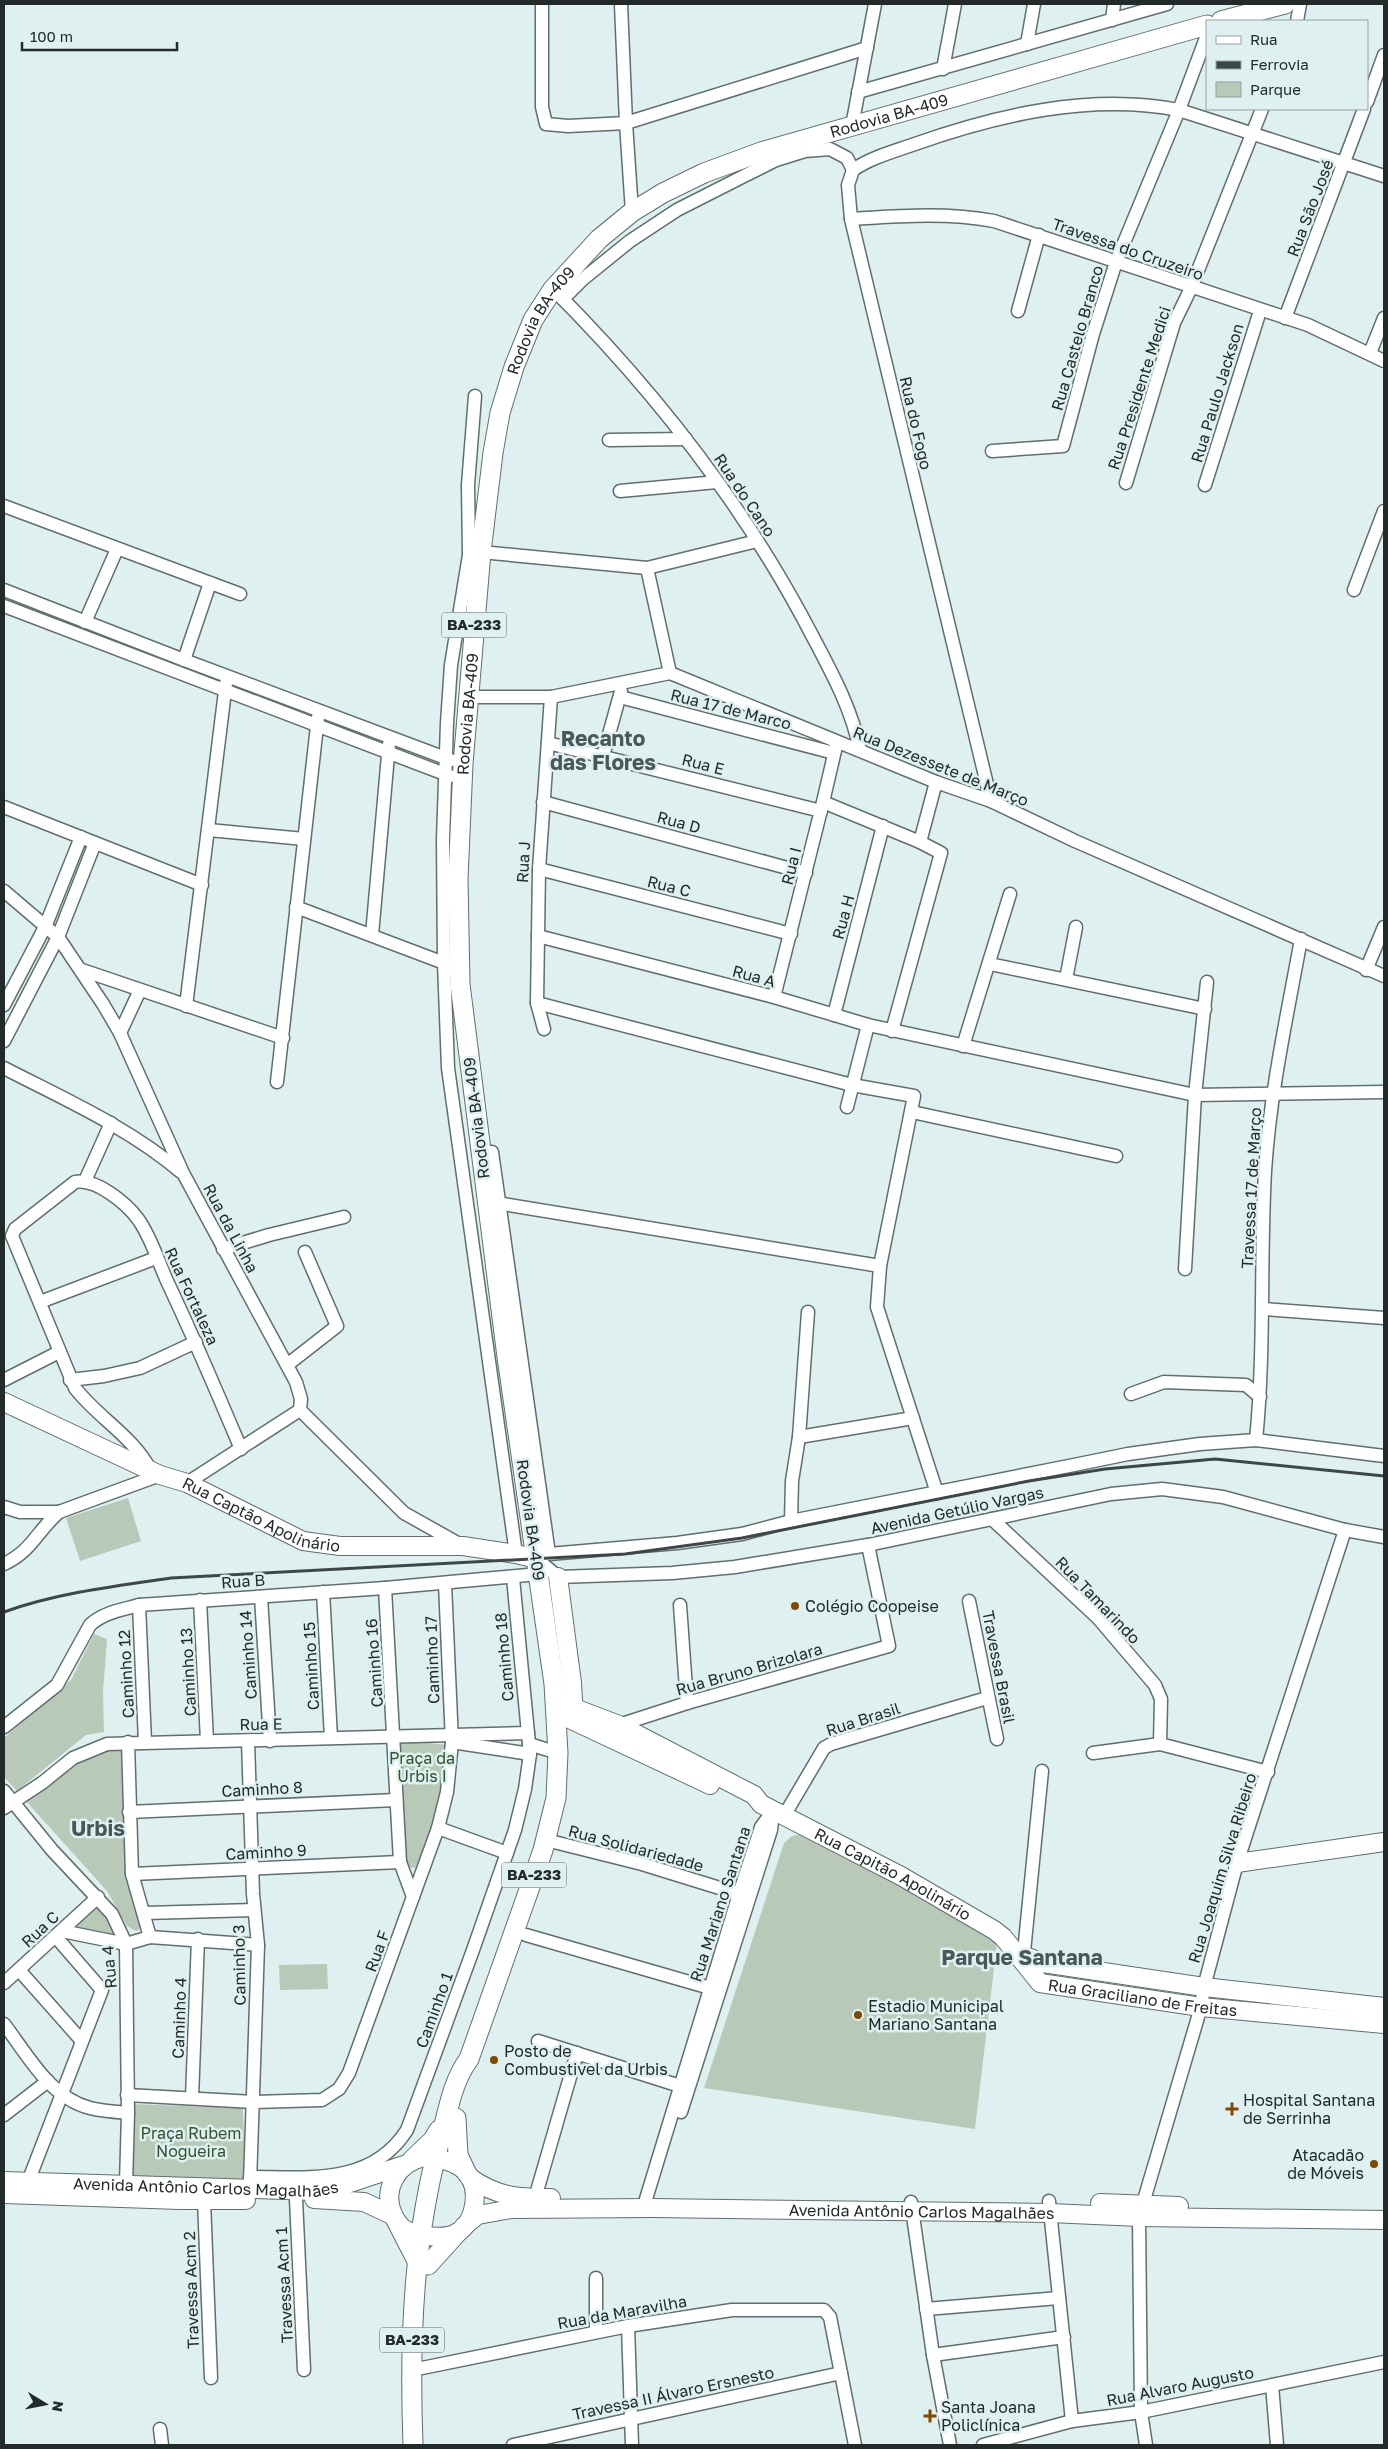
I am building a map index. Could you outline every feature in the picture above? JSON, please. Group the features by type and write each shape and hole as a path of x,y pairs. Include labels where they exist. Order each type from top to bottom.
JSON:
{"main road":[{"path":"1225,20 1285,4"},
{"name":"Rodovia BA-409","path":"563,1705 540,1560 492,1202 460,984 458,879 462,772 480,552 500,413 514,367 533,320 558,294 600,239 632,212 663,193 704,173 761,152 1206,25"},
{"name":"Rua Captão Apolinário","path":"4,1402 155,1473 187,1483 303,1541 340,1546 463,1546 516,1554 540,1560"},
{"path":"558,1577 563,1705"},
{"name":"Rua Capitão Apolinário","path":"563,1705 619,1725 749,1804 773,1810 901,1876 994,1930 1021,1958"},
{"name":"Rua Capitão Apolinário","path":"563,1705 685,1765"},
{"name":"BA-233","path":"413,2445 412,2317 439,2159 451,2117 469,2075 469,2059 543,1850 556,1798 563,1705"},
{"path":"1237,1863 1384,1842"},
{"name":"Rua Graciliano de Freitas","path":"1021,1958 1204,1987 1384,2007"},
{"name":"Rua Graciliano de Freitas","path":"1021,1958 1040,1984 1047,1986 1201,2007 1384,2024"},
{"path":"425,2445 422,2368 422,2263 396,2220 390,2206 390,2189 396,2174 436,2136 451,2117"},
{"path":"422,2263 461,2229 472,2215 475,2202 474,2189 458,2155 451,2117"},
{"name":"Avenida Antônio Carlos Magalhães","path":"4,2194 126,2191 250,2183 315,2191 344,2185 408,2162 439,2159 468,2174 490,2191 535,2198 859,2207 1050,2207 1141,2211 1294,2213 1384,2210"},
{"name":"Avenida Antônio Carlos Magalhães","path":"4,2181 126,2191 204,2200 331,2198 364,2202 396,2220 408,2233 426,2236 447,2236 461,2229 478,2215 512,2209 649,2201"},
{"name":"Avenida Antônio Carlos Magalhães","path":"1294,2213 1384,2220"}],"street":[{"path":"542,4 542,107 546,124 568,126 626,122 867,48"},
{"path":"622,4 626,122 632,212"},
{"path":"852,126 875,4"},
{"path":"943,69 955,4"},
{"path":"1027,44 1034,4"},
{"path":"1112,20 1114,4"},
{"path":"858,92 1166,4"},
{"path":"1297,20 1300,4"},
{"name":"Rua Castelo Branco","path":"992,451 1063,446 1093,334 1116,262 1179,110 1206,38"},
{"path":"1368,99 1384,54"},
{"path":"558,294 657,223 700,198 776,160 805,151 830,149 847,158 853,170 880,156 940,134 1061,107 1122,103 1147,104 1179,110 1384,176"},
{"name":"Rua Presidente Medici","path":"1126,483 1174,323 1192,288 1262,110"},
{"name":"Rua São José","path":"1285,318 1364,110"},
{"name":"Rua do Fogo","path":"853,170 848,185 851,219 991,801"},
{"name":"Travessa do Cruzeiro","path":"851,219 930,215 966,216 994,221 1326,332 1384,361"},
{"path":"1018,312 1039,235"},
{"name":"Rua do Cano","path":"558,294 663,409 717,482 757,541 800,612 838,685 854,723 860,750"},
{"name":"Rua Paulo Jackson","path":"1205,486 1260,310"},
{"path":"1370,353 1384,318"},
{"path":"475,396 468,485 469,555 451,664 444,773 444,964 448,1068 516,1554"},
{"path":"609,440 686,439"},
{"path":"620,491 717,482"},
{"path":"4,506 240,594"},
{"path":"1354,590 1384,511"},
{"path":"480,552 647,568 757,541"},
{"path":"85,622 117,549"},
{"path":"468,697 551,697 670,673 647,568"},
{"path":"184,660 210,583"},
{"path":"4,590 445,758 462,772"},
{"path":"4,606 444,773 462,772"},
{"name":"Rua Dezessete de Março","path":"670,673 835,747 860,750 936,782 991,801 1101,853 1332,952 1366,970 1384,976"},
{"path":"186,1006 228,676"},
{"path":"603,756 620,697 622,683"},
{"name":"Rua J","path":"544,1028 537,1003 539,869 551,697"},
{"name":"Rua 17 de Marco","path":"620,697 835,747"},
{"path":"277,1082 320,710"},
{"path":"372,935 390,737"},
{"name":"Rua E","path":"548,743 822,807 883,826 940,852 892,1031"},
{"name":"Rua I","path":"774,997 806,874 835,747"},
{"path":"920,842 936,782"},
{"name":"Rua D","path":"543,802 806,874"},
{"path":"4,807 202,885"},
{"name":"Rua H","path":"834,1015 883,826"},
{"path":"209,830 304,839"},
{"path":"4,1004 45,927 81,837"},
{"path":"4,1041 58,937 95,843"},
{"name":"Rua C","path":"539,869 790,934"},
{"name":"Rua da Linha","path":"4,891 58,937 82,970 120,1034 183,1173 300,1392 300,1410"},
{"path":"963,1046 990,964 1010,894"},
{"path":"296,907 444,964 460,984"},
{"path":"1066,979 1076,927"},
{"path":"1366,970 1384,927"},
{"name":"Rua A","path":"538,936 774,997 868,1026 1195,1095 1384,1092"},
{"name":"Travessa 17 de Março","path":"1256,1440 1264,1308 1265,1172 1272,1095 1301,939"},
{"path":"990,964 1205,1009"},
{"path":"82,970 283,1038"},
{"path":"1185,1269 1195,1095 1207,982"},
{"path":"120,1034 140,990"},
{"path":"537,1003 852,1085 912,1095 914,1099 912,1112 880,1266 877,1307 937,1493"},
{"path":"847,1108 868,1026"},
{"path":"4,1068 111,1123 155,1151 183,1173"},
{"path":"912,1112 1116,1156"},
{"path":"4,1507 20,1512 59,1512 155,1473 140,1451 85,1400 70,1380 12,1232 75,1182 85,1181 111,1123"},
{"path":"492,1152 492,1202 880,1266"},
{"name":"Rua Fortaleza","path":"85,1181 99,1187 131,1211 146,1234 196,1342 241,1449"},
{"path":"223,1249 269,1235 344,1217"},
{"path":"287,1365 337,1326 306,1252"},
{"path":"40,1302 156,1258"},
{"path":"1264,1308 1384,1318"},
{"path":"791,1521 792,1481 799,1437 808,1312"},
{"path":"70,1380 104,1376 140,1368 196,1342"},
{"path":"4,1380 59,1352"},
{"path":"1131,1394 1164,1382 1246,1385 1260,1397"},
{"path":"187,1483 300,1410 404,1513 463,1546"},
{"path":"799,1437 913,1418"},
{"name":"Avenida Getúlio Vargas","path":"540,1560 742,1534 791,1521 1128,1454 1200,1444 1256,1440 1384,1456"},
{"name":"Avenida Getúlio Vargas","path":"558,1577 672,1573 735,1567 868,1545 1111,1494 1162,1489 1223,1497 1345,1530 1384,1537"},
{"path":"4,1564 27,1550 59,1512"},
{"name":"Rua Tamarindo","path":"992,1519 1098,1618 1155,1685 1161,1699 1160,1744"},
{"name":"Rua Joaquim Silva Ribeiro","path":"1146,2445 1141,2412 1141,2211 1201,2007 1204,1987 1237,1863 1345,1530"},
{"name":"Rua Bruno Brizolara","path":"619,1725 687,1703 889,1646 868,1545"},
{"path":"540,1560 558,1577"},
{"name":"Rua B","path":"4,1727 57,1685 90,1625 98,1618 139,1605 514,1578 540,1560"},
{"name":"Caminho 18","path":"514,1578 529,1744"},
{"name":"Caminho 17","path":"445,1584 452,1738"},
{"name":"Caminho 16","path":"386,1588 400,1862 413,1897"},
{"name":"Caminho 15","path":"323,1592 331,1738"},
{"name":"Caminho 14","path":"261,1596 270,1740"},
{"name":"Caminho 13","path":"200,1600 207,1741"},
{"name":"Travessa Brasil","path":"969,1601 987,1698 997,1739"},
{"name":"Caminho 12","path":"139,1605 146,1742"},
{"path":"680,1605 687,1703"},
{"name":"Rua Brasil","path":"773,1810 824,1748 831,1744 987,1698"},
{"name":"Rua E","path":"6,1800 42,1783 79,1755 106,1744 128,1742 248,1741 395,1735 529,1744 558,1753"},
{"path":"452,1738 529,1744"},
{"name":"Rua F","path":"254,2102 322,2100 339,2089 350,2073 438,1828 446,1792 452,1738"},
{"name":"Caminho 3","path":"248,1741 254,1910 258,1945 250,2183"},
{"path":"128,1742 132,1874 145,1913 150,1937"},
{"name":"Caminho 1","path":"250,2183 331,2177 377,2162 401,2140 414,2112 507,1853 525,1789 529,1744"},
{"path":"1093,1753 1160,1744 1268,1772"},
{"path":"1021,1958 1042,1771"},
{"name":"Rua 4","path":"6,1800 98,1897 112,1914 126,1944 128,2113 126,2191"},
{"name":"Caminho 8","path":"129,1812 396,1800"},
{"name":"Rua Mariano Santana","path":"649,2201 680,2086 738,1894 762,1827 773,1810"},
{"name":"Rua Mariano Santana","path":"649,2201 771,1830 773,1810"},
{"path":"438,1828 507,1853"},
{"name":"Rua Solidariedade","path":"554,1842 642,1864 738,1894"},
{"name":"Caminho 9","path":"132,1874 400,1862"},
{"name":"Rua C","path":"4,1983 98,1897"},
{"path":"145,1913 254,1910"},
{"path":"59,1934 126,1944 150,1937 198,1939 258,1945"},
{"path":"28,2182 81,2040 102,1990 59,1934"},
{"path":"526,1935 710,1988"},
{"name":"Caminho 4","path":"192,2098 198,1939"},
{"path":"20,1970 81,2040"},
{"path":"4,2024 48,2081 61,2094 91,2108 128,2113"},
{"path":"538,2040 680,2086"},
{"path":"535,2198 577,2053"},
{"path":"6,2110 48,2081"},
{"path":"127,2095 254,2102"},
{"name":"Travessa Acm 1","path":"296,2199 304,2370"},
{"name":"Travessa Acm 2","path":"204,2200 211,2378"},
{"path":"911,2207 926,2309 950,2445"},
{"path":"1050,2207 1072,2421"},
{"path":"596,2278 596,2332"},
{"path":"926,2309 1059,2298"},
{"name":"Rua da Maravilha","path":"422,2368 628,2326 732,2310 817,2309 828,2312 841,2373"},
{"path":"628,2326 632,2445"},
{"path":"934,2355 1064,2337"},
{"name":"Rua Alvaro Augusto","path":"983,2445 1072,2421 1141,2412 1384,2362"},
{"path":"841,2373 855,2445"},
{"name":"Travessa II Álvaro Ersnesto","path":"513,2445 841,2373"},
{"path":"1272,2385 1277,2445"},
{"path":"160,2429 162,2445"}],"green space":[{"path":"128,1498 141,1541 80,1561 66,1518"},
{"path":"94,1634 107,1639 103,1692 104,1732 86,1735 17,1791 4,1777 4,1738 71,1680"},
{"name":"Praça da Urbis I","path":"397,1740 449,1745 435,1822 415,1868 402,1867"},
{"path":"122,1747 142,1928 136,1931 127,1926 107,1891 26,1801 86,1752"},
{"name":"Estadio Municipal Mariano Santana","path":"801,1834 991,1934 997,1943 975,2129 704,2088 784,1843 792,1836"},
{"path":"103,1898 122,1933 115,1937 105,1932 73,1926"},
{"path":"327,1964 328,1989 280,1990 279,1965"},
{"name":"Praça Rubem Nogueira","path":"130,2104 243,2108 245,2179 129,2177"}],"railway":[{"path":"4,1612 65,1595 171,1578 625,1554 742,1538 1029,1481 1105,1469 1215,1459 1384,1476"}],"place":[{"name":"Colégio Coopeise","path":"795,1606"},
{"name":"Estadio Municipal Mariano Santana","path":"858,2015"},
{"name":"Posto de Combustivel da Urbis","path":"494,2060"},
{"name":"Hospital Santana de Serrinha","path":"1232,2109"},
{"name":"Atacadão de Móveis","path":"1374,2164"},
{"name":"Santa Joana Policlínica","path":"930,2416"}],"district":[{"name":"Recanto das Flores","path":"603,751"},
{"name":"Urbis","path":"98,1829"},
{"name":"Parque Santana","path":"1022,1958"}]}
